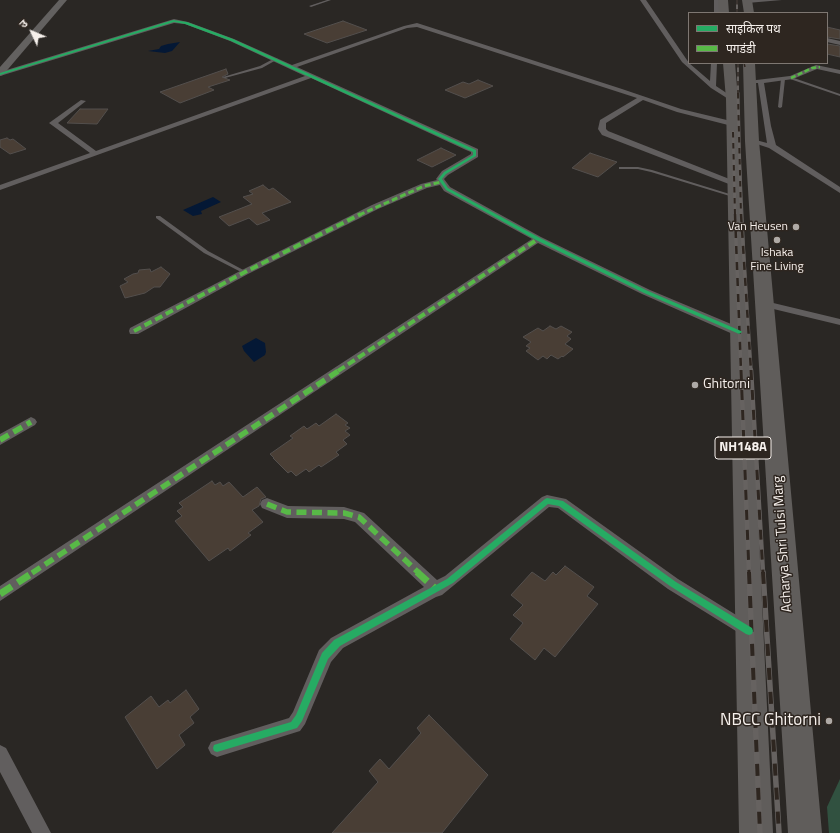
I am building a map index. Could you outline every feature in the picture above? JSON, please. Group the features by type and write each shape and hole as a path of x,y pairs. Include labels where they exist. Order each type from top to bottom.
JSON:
{"highway":[{"path":"723,0 724,12"},
{"path":"747,1 749,12"},
{"name":"Acharya Shri Tulsi Marg","path":"729,64 732,99 747,138 765,304 805,833"},
{"name":"Acharya Shri Tulsi Marg","path":"754,75 747,138 734,190 756,833"}],"street":[{"path":"0,73 63,0"},
{"path":"643,0 684,61 702,79 732,99"},
{"path":"717,0 717,12"},
{"path":"747,1 779,0"},
{"path":"0,73 178,21 232,40 276,59 474,151 475,155 441,176 441,182 447,189 538,239 662,300 739,332"},
{"path":"292,67 406,27 416,25 684,112 747,138 840,191"},
{"path":"828,40 840,44"},
{"path":"713,87 714,64"},
{"path":"754,75 783,79 791,78 816,67 840,72"},
{"path":"0,188 311,76"},
{"path":"642,98 603,122 602,129 605,134 734,190"},
{"path":"83,101 53,123 96,154"},
{"path":"134,331 245,272 406,193 424,186 441,182"},
{"path":"0,594 538,239"},
{"path":"765,304 840,322"},
{"path":"0,440 31,422"},
{"path":"217,748 294,724 299,718 325,656 337,643 437,590 464,570 544,502 552,500 561,503 673,584 749,631"},
{"path":"267,504 287,512 344,513 359,517 437,590"},
{"path":"0,754 42,833"}],"lane":[{"path":"310,6 330,0"},
{"path":"225,77 261,67 276,59"},
{"path":"791,78 840,95"},
{"path":"780,107 783,79"},
{"path":"620,168 638,168 734,190"},
{"path":"158,217 206,252 245,272"}],"green space":[{"path":"840,779 840,833 829,833 827,807"}],"water":[{"path":"180,42 172,51 165,53 148,51 159,49 161,46 168,44"},
{"path":"213,197 221,202 201,211 202,214 193,216 183,210"},
{"path":"256,338 265,343 266,352 265,355 254,362 244,351 242,346"}],"building":[{"path":"343,21 367,30 327,43 304,34"},
{"path":"828,27 840,30 840,39 828,37"},
{"path":"828,44 840,46 840,57 828,54"},
{"path":"226,69 228,74 222,77 230,80 208,87 214,90 180,103 160,92"},
{"path":"478,80 493,86 465,98 445,90 463,82 469,84"},
{"path":"80,109 108,109 97,124 67,123"},
{"path":"7,138 10,140 13,139 26,149 10,154 0,147 0,140"},
{"path":"441,148 456,155 432,167 417,160"},
{"path":"590,153 617,162 598,177 572,168"},
{"path":"263,185 269,190 273,188 291,202 262,213 270,220 257,225 249,218 229,226 219,217 252,204 243,197 253,194 249,191"},
{"path":"161,267 170,274 160,287 154,287 145,293 125,298 120,286 128,282 124,279 138,273 139,270 150,269 151,272"},
{"path":"550,326 556,329 561,326 572,332 567,336 571,339 565,344 573,349 558,359 551,355 547,359 543,356 538,360 526,351 530,348 526,346 531,342 523,337 538,328 543,331"},
{"path":"336,414 348,423 345,425 350,428 345,431 350,435 343,440 347,444 336,452 339,455 321,467 319,465 309,472 306,469 296,476 291,471 288,473 270,454 293,438 290,436 304,426 307,429 316,423 319,426"},
{"path":"212,481 215,485 220,482 223,486 229,482 243,497 257,487 266,497 261,499 259,506 252,510 263,522 248,533 251,535 230,551 228,548 209,561 175,521 182,516 177,511 183,507 179,503"},
{"path":"565,566 594,587 587,596 598,604 555,657 544,648 535,660 510,639 523,623 513,615 523,605 511,595 532,572 545,581 553,572 556,575"},
{"path":"186,690 199,709 190,717 194,723 179,735 185,745 157,769 125,717 151,696 159,707 168,700 170,703"},
{"path":"429,715 488,775 442,833 332,833 378,782 369,771 380,759 389,769 421,733 417,728"}],"railway":[{"path":"737,0 737,12"},
{"path":"738,64 738,93"},
{"path":"738,93 741,215"},
{"path":"733,132 735,215"},
{"path":"735,214 741,371"},
{"path":"741,214 751,371"},
{"path":"741,370 749,573"},
{"path":"751,370 763,573"},
{"path":"749,572 760,833"},
{"path":"763,572 779,833"}],"marked path":[{"path":"791,78 812,68 820,67"},
{"path":"134,331 245,272 375,207 424,186 441,182"},
{"path":"0,594 538,239"},
{"path":"0,440 31,422"},
{"path":"267,504 287,512 344,513 359,517 437,590"}],"cycle path":[{"path":"0,74 174,21 186,23 232,40 475,151 475,155 445,173 440,179 447,189 538,239 646,292 739,332"},
{"path":"217,748 294,725 299,718 325,656 337,643 450,581 547,501 561,503 673,584 749,631"}],"place":[{"name":"Van Heusen","path":"796,227"},
{"name":"Ishaka Fine Living","path":"777,240"},
{"name":"Ghitorni","path":"695,385"},
{"name":"NBCC Ghitorni","path":"829,721"}]}
